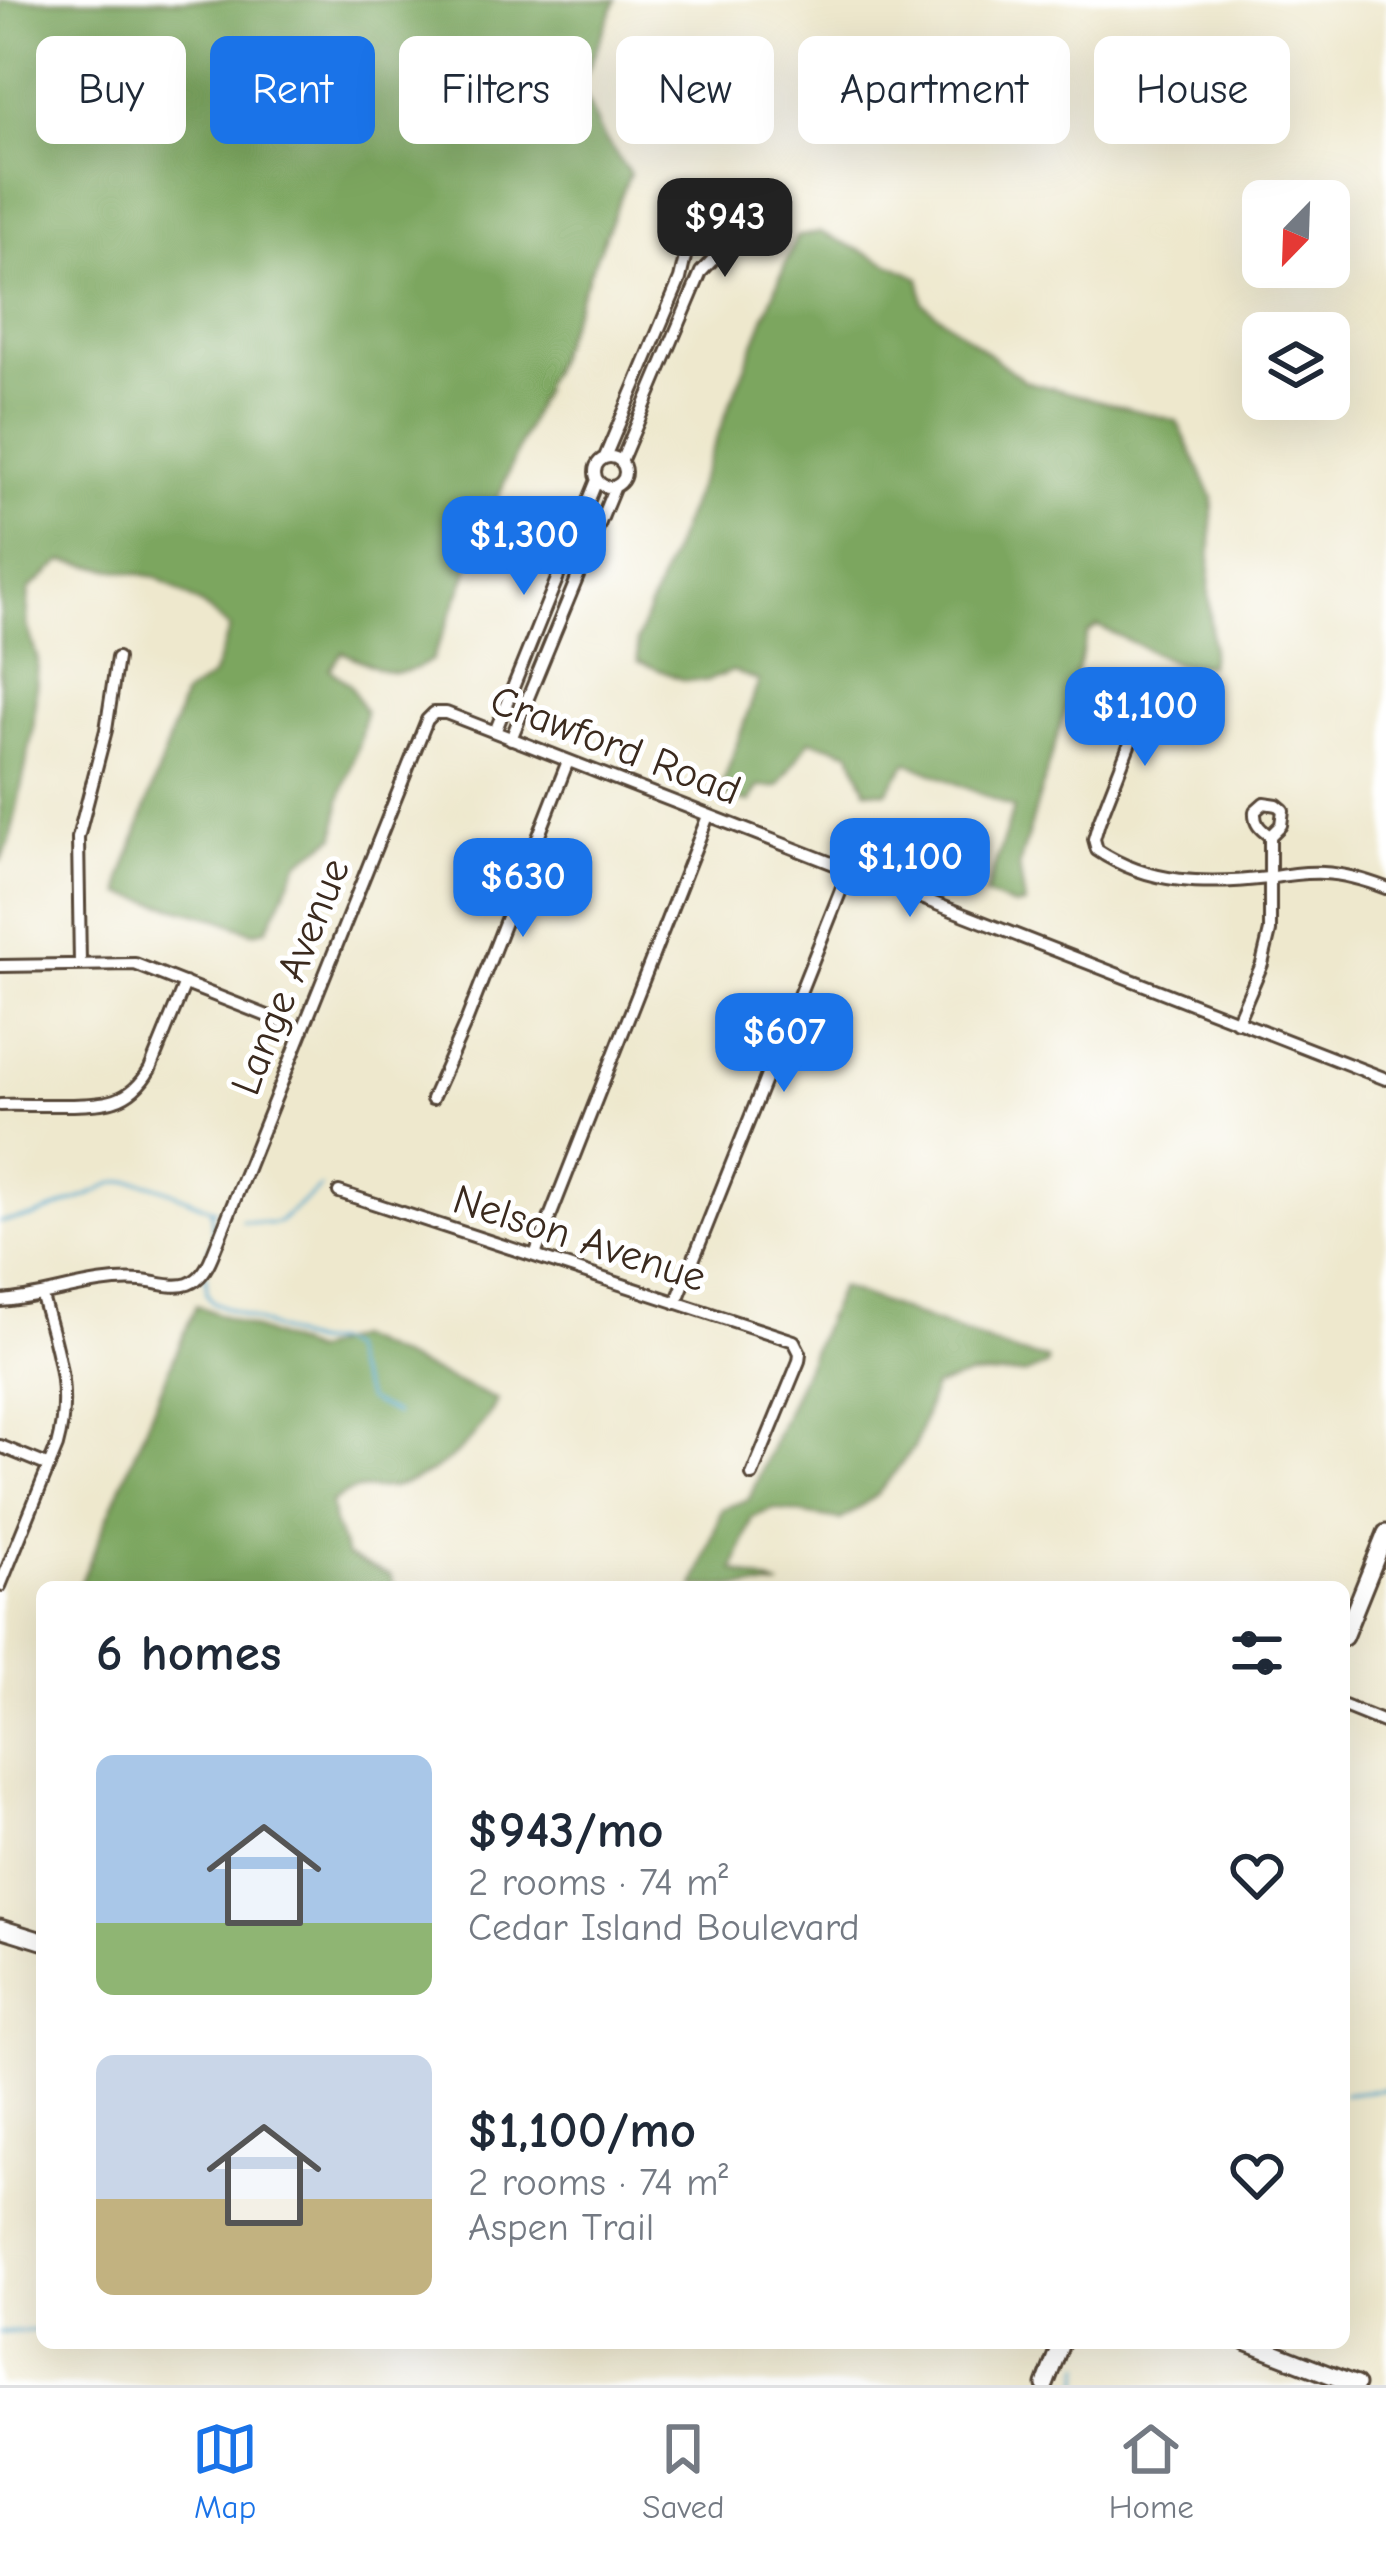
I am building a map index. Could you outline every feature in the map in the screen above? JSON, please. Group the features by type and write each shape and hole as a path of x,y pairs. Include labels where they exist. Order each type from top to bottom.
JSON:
{"street":[{"path":"615,486 603,486 597,480 596,465 605,457 680,279 686,232 699,222 710,224 718,230 723,245 695,285 621,462"},
{"path":"680,279 695,285"},
{"path":"646,364 661,370"},
{"path":"511,739 615,486 623,478 621,462 605,457"},
{"path":"495,732 597,480"},
{"path":"548,602 564,608"},
{"path":"80,964 79,838 106,730 117,658"},
{"path":"1151,689 1099,822 1095,847 1108,857 1175,880 1217,883 1325,873 1386,888"},
{"name":"Crawford Road","path":"428,720 434,713 446,712 1386,1078"},
{"name":"Lange Avenue","path":"42,1297 124,1280 182,1286 200,1277 428,720"},
{"path":"432,1100 568,761"},
{"path":"535,1256 708,816"},
{"path":"1237,1022 1268,944 1270,836"},
{"path":"676,1303 848,870"},
{"path":"0,966 135,964 303,1030"},
{"path":"0,1105 106,1103 129,1093 150,1069 185,982"},
{"name":"Nelson Avenue","path":"339,1192 786,1337 798,1347 800,1360 752,1475"},
{"path":"0,1301 42,1297 63,1376 64,1415 57,1446 0,1586"},
{"path":"0,1446 49,1466"},
{"path":"1350,1622 1386,1533"},
{"path":"1350,1708 1386,1723"},
{"path":"0,1928 36,1939"},
{"path":"1045,2385 1059,2349"},
{"path":"1263,2349 1356,2385"}],"green space":[{"path":"0,0 616,0 592,60 592,36 399,36 399,144 592,144 592,112 630,174 432,660 396,672 342,652 330,669 350,685 365,712 340,800 336,836 299,862 267,929 252,932 122,894 122,878 184,695 212,677 230,628 156,577 63,561 29,589 27,625 38,661 33,731 10,841 0,862"},
{"path":"820,232 920,278 923,303 1024,381 1177,421 1213,498 1209,665 1177,664 1098,626 1088,633 1019,865 1025,904 1014,906 985,895 1014,808 907,762 887,792 866,790 851,752 810,740 778,787 758,787 750,802 733,798 722,786 759,681 733,671 706,681 683,680 638,661 637,640 796,237"},
{"path":"840,1287 1017,1353 1047,1359 1047,1365 1026,1374 970,1376 934,1387 915,1446 877,1495 841,1520 774,1509 752,1517 734,1570 764,1581 696,1581 722,1509 749,1499"},
{"path":"196,1305 312,1352 353,1337 498,1400 467,1444 441,1466 410,1482 354,1490 331,1503 347,1557 391,1576 392,1581 81,1581"}],"waterway":[{"path":"0,1222 34,1217 127,1181 216,1210"},
{"path":"242,1221 279,1222 321,1187"},
{"path":"208,1251 213,1239 211,1209"},
{"path":"206,1273 207,1294 213,1302 296,1338 334,1342 348,1349 368,1400 395,1414"},
{"path":"1350,2093 1386,2089"},
{"path":"0,2333 36,2330"},
{"path":"1080,2385 1083,2364"}]}
